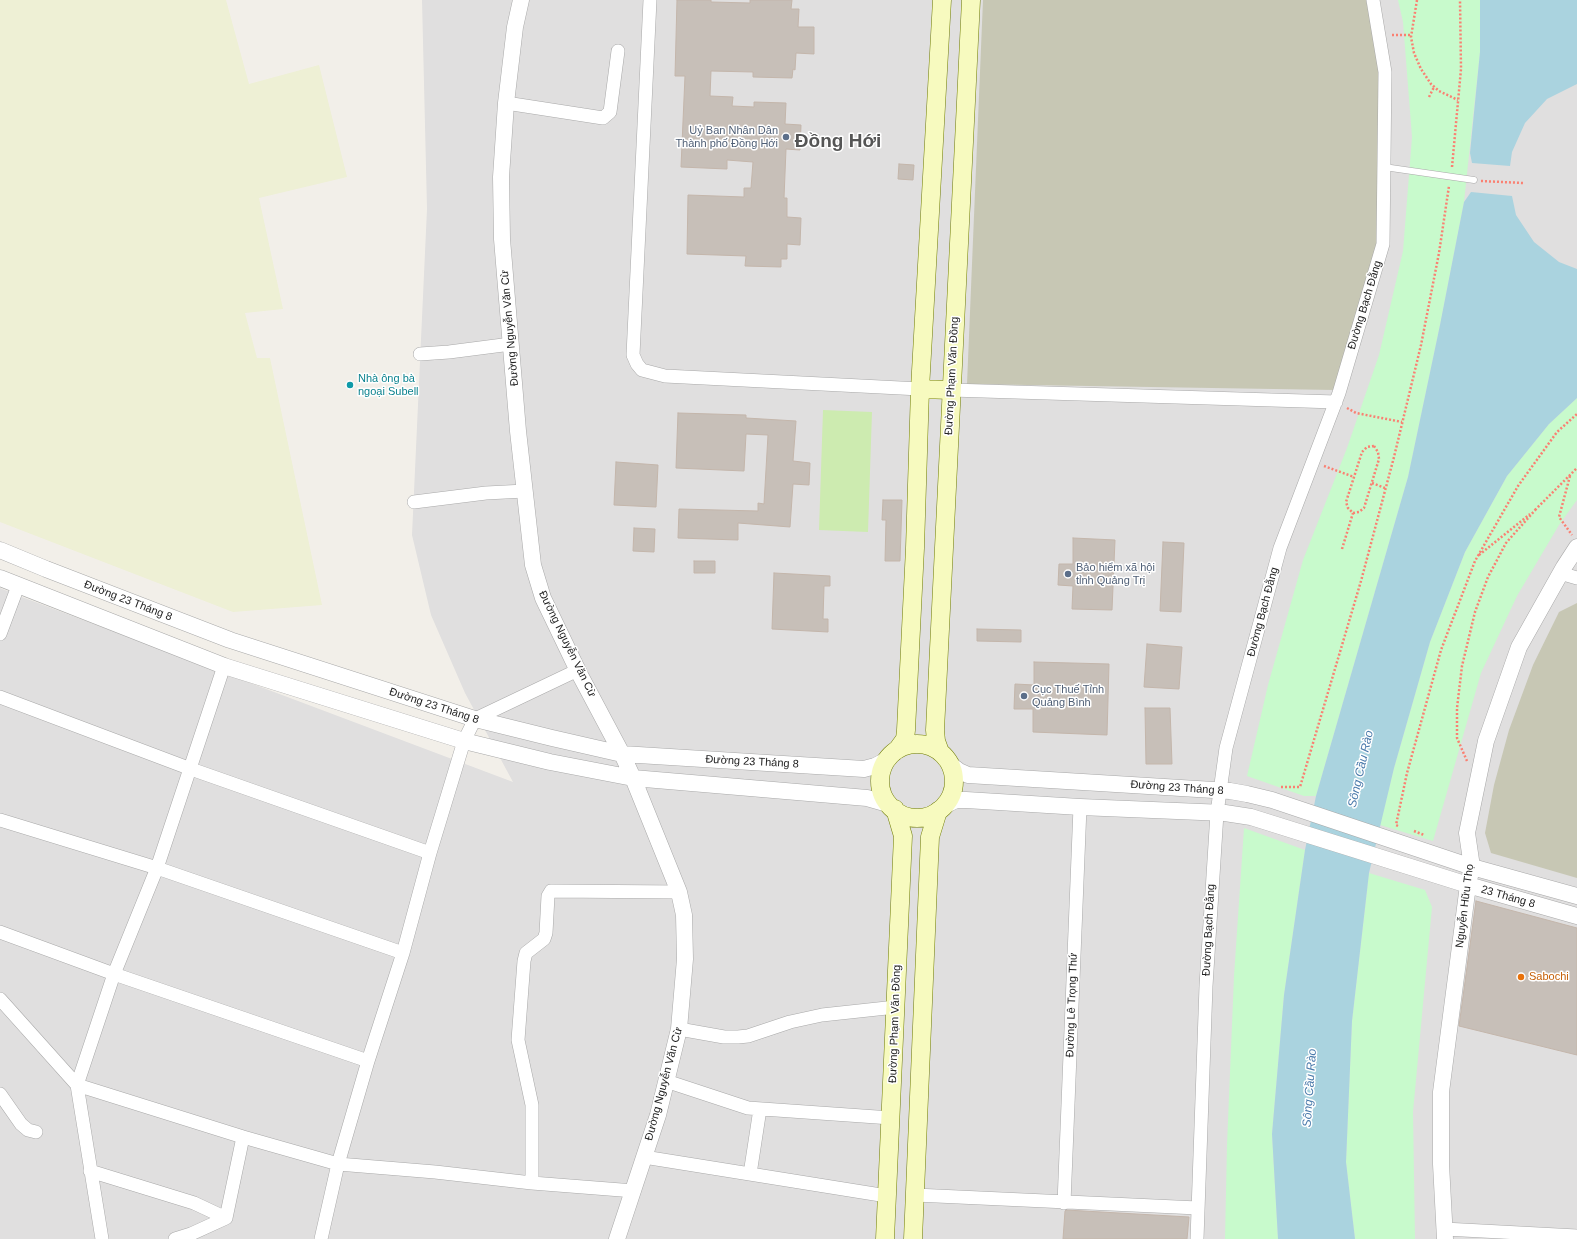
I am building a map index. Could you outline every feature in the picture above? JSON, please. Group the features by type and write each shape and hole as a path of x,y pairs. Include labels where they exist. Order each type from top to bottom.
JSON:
{"main road":[{"path":"892,755 909,745 920,744 930,746 945,758 953,772 954,784 951,796 942,808 935,814 923,818 911,818 899,814 883,796 880,786 884,764 905,738 906,730 920,389 942,0"},
{"name":"Đường Phạm Văn Đồng","path":"945,758 936,741 935,730 971,0"},
{"path":"920,389 951,390"},
{"name":"Đường Phạm Văn Đồng","path":"885,1239 903,836 892,807"},
{"path":"913,1239 930,837 942,808"}],"street":[{"name":"Đường Nguyễn Văn Cừ","path":"521,0 515,27 506,103 501,177 502,239 533,565 543,598 633,778 679,892 684,915 685,959 680,1029 644,1157 617,1239"},
{"path":"650,0 634,355 637,364 642,370 665,376 920,389"},
{"name":"Đường Bạch Đằng","path":"1196,1239 1206,986 1216,813 1226,748 1280,548 1336,402 1383,244 1385,72 1373,0"},
{"path":"506,103 604,118 610,112 618,51"},
{"path":"420,354 511,344"},
{"path":"951,390 1336,402"},
{"path":"414,502 486,493 525,491"},
{"name":"Nguyễn Hữu Thọ","path":"1444,1234 1441,1164 1441,1092 1468,885 1472,867 1467,833 1486,741 1519,647 1560,573 1575,541"},
{"name":"Đường 23 Tháng 8","path":"0,550 230,640 475,720 622,754 864,769 875,766 892,755"},
{"path":"1560,573 1577,578"},
{"path":"0,578 224,666 464,742 550,762 633,778 867,798 892,807"},
{"path":"0,634 18,586"},
{"path":"102,1239 77,1085 114,974 157,868 224,666"},
{"path":"321,1239 338,1164 368,1062 403,953 430,853 464,742 475,720 578,670"},
{"path":"0,697 191,769 430,853"},
{"name":"Đường 23 Tháng 8","path":"945,758 959,771 968,775 1247,794 1399,844"},
{"name":"Đường 23 Tháng 8","path":"942,808 956,800 1216,813 1251,817 1393,862"},
{"name":"Đường Lê Trọng Thứ","path":"1064,1203 1080,807"},
{"path":"0,820 157,868 403,953"},
{"name":"23 Tháng 8","path":"1399,844 1472,867 1577,896"},
{"name":"23 Tháng 8","path":"1393,862 1577,916"},
{"path":"532,1183 532,1105 518,1040 524,961 526,953 544,939 546,933 548,896 551,891 679,892"},
{"path":"0,932 114,974 368,1062"},
{"path":"0,999 77,1085 243,1137 338,1164 435,1172 532,1183 634,1190"},
{"path":"680,1029 724,1037 748,1036 790,1022 822,1015 896,1007"},
{"path":"666,1081 748,1108 891,1118"},
{"path":"0,1094 21,1124 28,1130 36,1132"},
{"path":"750,1174 760,1109"},
{"path":"226,1218 243,1137"},
{"path":"644,1157 887,1196"},
{"path":"90,1170 194,1203 226,1218"},
{"path":"915,1195 1198,1208"},
{"path":"175,1239 191,1234 226,1218"},
{"path":"1444,1234 1577,1236"}],"lane":[{"path":"1384,168 1474,180"}],"path":[{"path":"1417,0 1411,35 1414,53 1421,70 1434,87 1449,97 1458,100"},
{"path":"1278,787 1300,787 1361,581 1421,345 1439,253 1454,154 1461,69 1460,0"},
{"path":"1379,35 1411,35"},
{"path":"1428,97 1434,87"},
{"path":"1474,180 1523,183"},
{"path":"1336,402 1356,413 1402,422"},
{"path":"1403,827 1396,825 1409,765 1441,650 1478,556 1518,486 1557,432 1577,414"},
{"path":"1374,446 1378,452 1379,460 1372,483 1364,508 1359,512 1353,513 1348,508 1346,502 1362,452 1367,447 1374,446"},
{"path":"1313,462 1354,477"},
{"path":"1478,779 1465,758 1457,738 1462,666 1475,612 1488,578 1506,543 1536,509 1577,468"},
{"path":"1570,475 1559,517 1575,541"},
{"path":"1372,483 1385,488"},
{"path":"1478,556 1536,509"},
{"path":"1342,548 1353,513"},
{"path":"1410,829 1423,833 1428,838"}],"shaded area":[{"path":"0,0 226,0 249,84 319,65 347,177 259,198 283,309 245,313 257,358 270,358 322,605 233,612 0,522"},
{"path":"422,0 1577,0 1577,1239 0,1239 0,588 513,782 465,693 431,615 412,535 427,209"},
{"path":"983,0 1366,0 1381,68 1379,239 1335,390 967,384"},
{"path":"1577,603 1577,878 1491,853 1485,833 1494,785 1509,730 1533,665 1559,612"}],"green space":[{"path":"1398,0 1480,0 1480,52 1464,202 1408,477 1316,796 1304,796 1247,776 1268,685 1303,560 1347,448 1379,355 1403,251 1412,137 1403,22"},
{"path":"1577,398 1577,500 1559,525 1517,596 1481,673 1433,841 1380,825 1394,768 1430,642 1465,552 1507,476 1549,424"},
{"path":"823,410 872,412 868,532 819,530"},
{"path":"1244,828 1305,850 1284,995 1272,1134 1278,1239 1225,1239 1227,1145 1234,976"},
{"path":"1369,873 1425,890 1432,907 1413,1112 1415,1239 1355,1239 1346,1162 1352,1021"}],"water":[{"path":"1480,0 1577,0 1577,84 1547,99 1525,123 1512,152 1510,166 1472,163 1470,153 1480,52"},
{"name":"Sông Cầu Rào","path":"1471,192 1512,196 1516,215 1534,242 1559,262 1577,269 1577,398 1549,424 1507,476 1465,552 1430,642 1394,768 1369,873 1352,1021 1346,1162 1355,1239 1278,1239 1272,1134 1284,995 1305,850 1316,796 1408,477 1464,202"}],"building":[{"path":"677,0 711,0 711,2 750,3 750,0 792,0 791,9 799,9 798,27 814,27 814,54 796,53 795,70 793,69 792,78 753,77 753,72 711,71 710,96 733,97 732,106 754,107 754,102 786,103 785,124 801,125 800,150 786,149 784,198 787,198 787,217 801,218 800,245 787,244 787,259 781,259 781,267 745,266 746,256 687,254 688,195 744,197 744,188 751,188 753,162 727,160 727,169 681,167 685,76 675,76"},
{"path":"899,164 914,165 913,180 898,179"},
{"path":"678,413 746,415 746,418 796,421 793,461 810,463 809,485 793,484 790,527 738,523 738,540 678,538 679,509 758,511 758,503 764,504 768,435 746,434 744,471 676,468"},
{"path":"616,462 658,465 656,507 614,505"},
{"path":"883,500 902,500 900,561 885,561 886,520 882,520"},
{"path":"634,528 655,529 654,552 633,551"},
{"path":"1073,538 1115,540 1112,610 1072,609 1073,586 1058,585 1059,564 1073,564"},
{"path":"1163,542 1184,543 1181,612 1160,611"},
{"path":"694,561 715,561 715,573 694,573"},
{"path":"774,573 830,576 830,586 824,586 823,619 828,619 828,632 772,629"},
{"path":"977,629 1021,630 1021,642 977,641"},
{"path":"1147,644 1182,647 1179,689 1144,687"},
{"path":"1034,662 1109,664 1107,735 1033,732 1033,709 1014,709 1015,684 1034,685"},
{"path":"1145,708 1170,708 1172,764 1146,764"},
{"name":"Sabochi","path":"1476,901 1577,928 1577,1055 1459,1026"},
{"path":"1066,1210 1189,1217 1187,1239 1063,1239"}],"place":[{"name":"Uỷ Ban Nhân Dân Thành phố Đồng Hới","path":"786,137"},
{"name":"Nhà ông bà ngoại Subell","path":"350,385"},
{"name":"Bảo hiểm xã hội tỉnh Quảng Trị","path":"1068,574"},
{"name":"Cục Thuế Tỉnh Quảng Bình","path":"1024,696"},
{"name":"Sabochi","path":"1521,977"}],"district":[{"name":"Đồng Hới","path":"838,142"}]}
